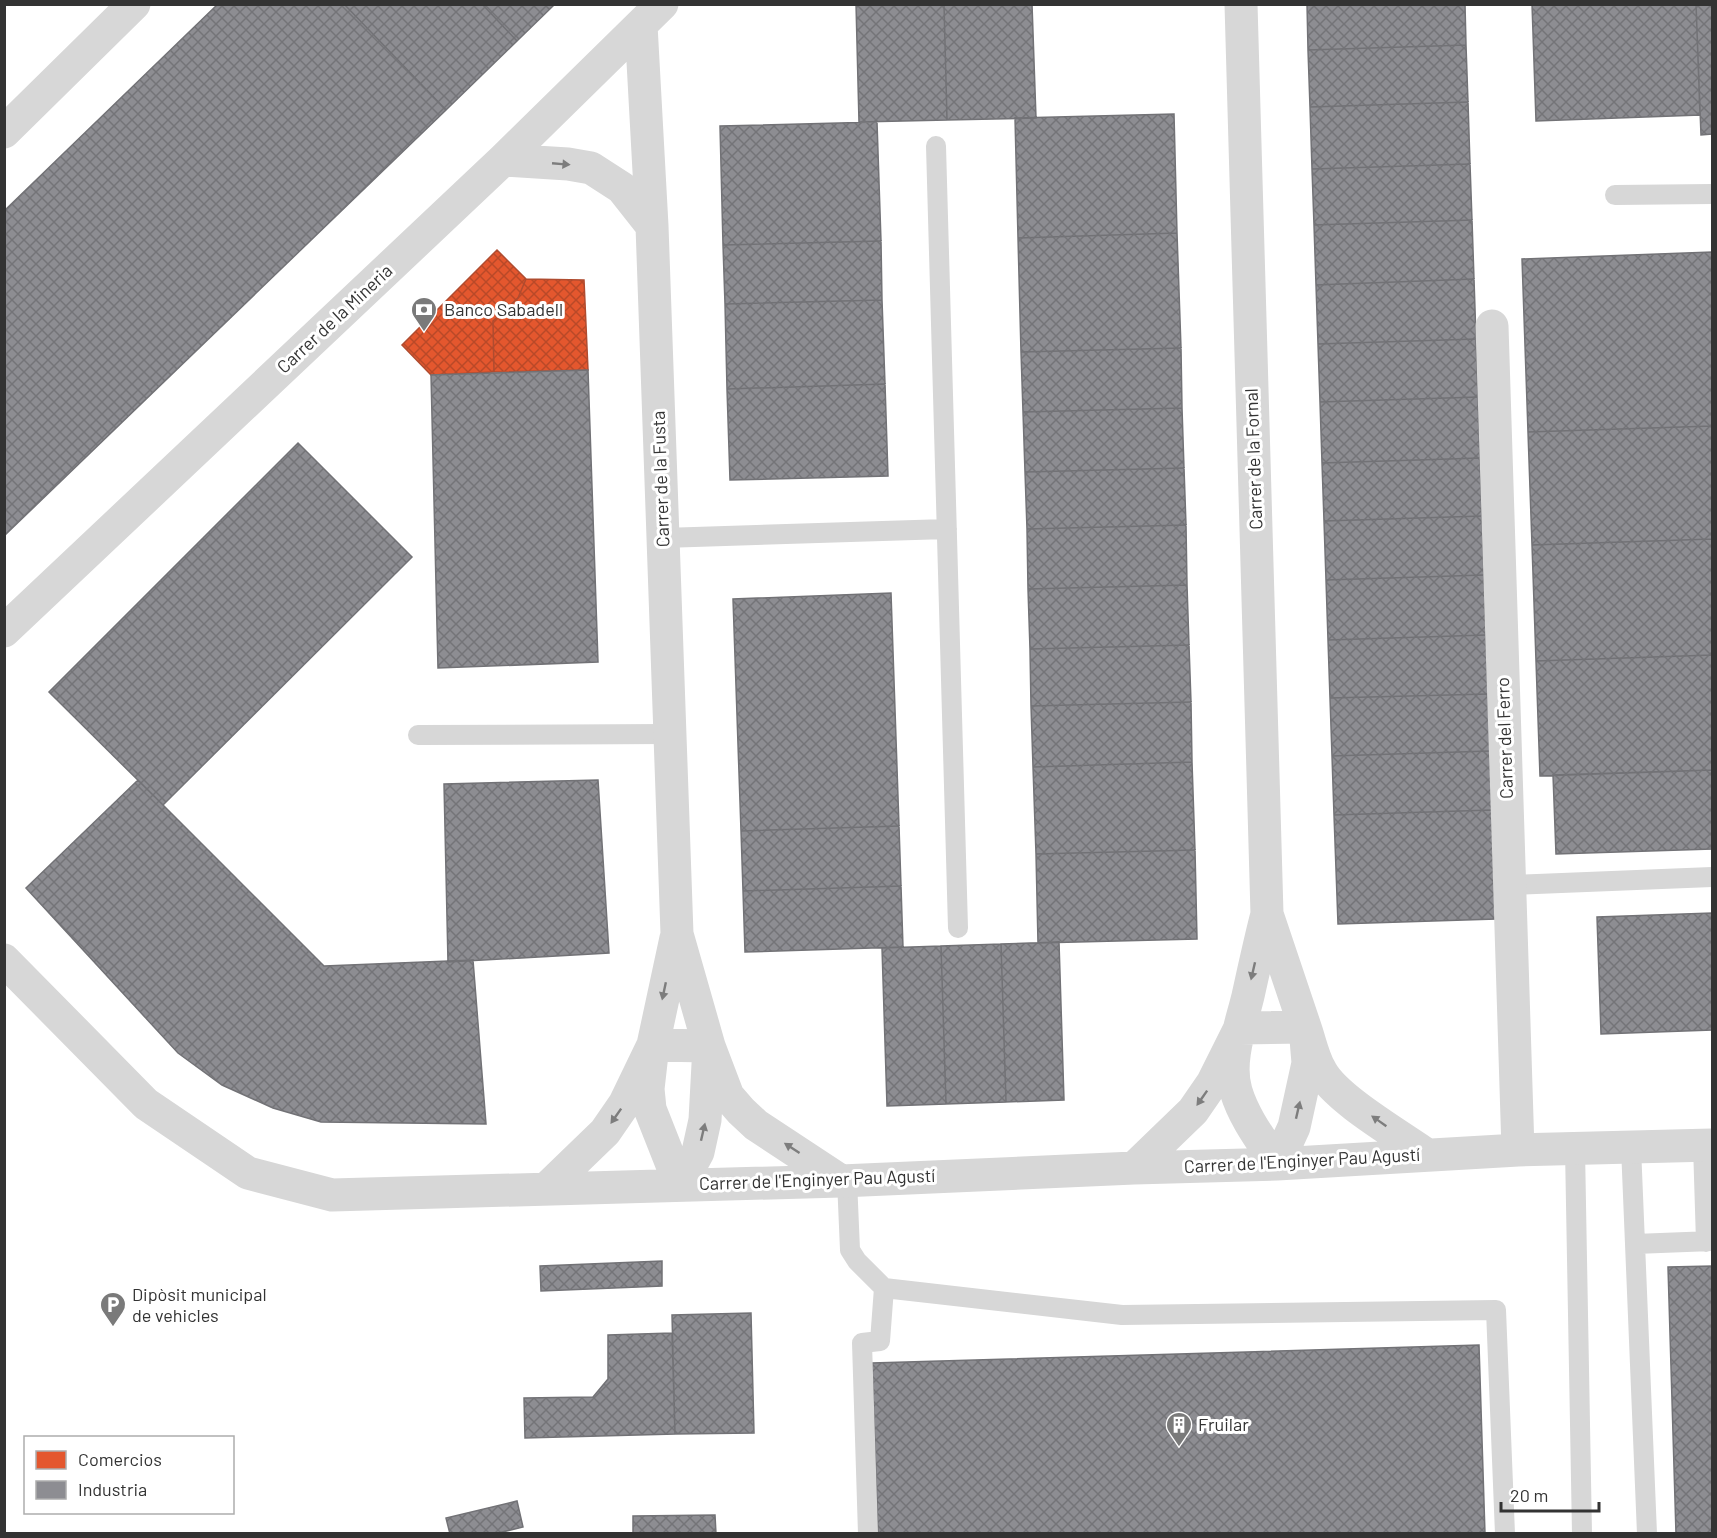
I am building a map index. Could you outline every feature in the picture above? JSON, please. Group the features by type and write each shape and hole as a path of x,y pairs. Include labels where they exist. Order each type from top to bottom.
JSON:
{"street":[{"path":"4,132 134,4"},
{"name":"Carrer de la Fornal","path":"1241,4 1267,914 1240,1028 1234,1068 1235,1088 1242,1107 1277,1164"},
{"name":"Carrer de la Mineria","path":"4,631 503,160 651,15"},
{"name":"Carrer de la Fusta","path":"651,15 652,226 677,933 709,1046 728,1096 756,1125 844,1181"},
{"path":"503,160 568,164 591,168 622,188 652,226"},
{"name":"Carrer del Ferro","path":"1492,326 1518,1150"},
{"name":"Carrer de la Fornal","path":"1267,914 1321,1071 1349,1101 1427,1155"},
{"name":"Carrer de la Fusta","path":"677,933 653,1045 648,1089 650,1110 680,1185"},
{"name":"Carrer de l'Enginyer Pau Agustí","path":"4,960 146,1104 248,1173 332,1195 844,1181 1277,1164 1518,1150 1708,1145"},
{"path":"1240,1028 1305,1027"},
{"name":"Carrer de la Fornal","path":"1277,1164 1294,1127 1302,1095 1308,1063 1305,1027"},
{"name":"Carrer de la Fornal","path":"1134,1168 1193,1111 1213,1082 1240,1028"},
{"path":"653,1045 709,1046"},
{"name":"Carrer de la Fusta","path":"546,1189 605,1132 625,1103 653,1045"},
{"name":"Carrer de la Fusta","path":"680,1185 698,1152 705,1120 709,1046"}],"lane":[{"path":"936,146 958,928"},
{"path":"1615,195 1713,194"},
{"path":"663,538 947,529"},
{"path":"418,735 669,734"},
{"path":"1509,885 1713,877"},
{"path":"1635,1244 1709,1241 1708,1145"},
{"path":"1631,1147 1647,1533"},
{"path":"1575,1149 1582,1533"},
{"path":"844,1181 850,1250 884,1288 1122,1315 1496,1310 1505,1533"},
{"path":"868,1533 862,1343 880,1341 884,1288"}],"building: Comercios":[{"path":"497,250 526,279 518,298 493,321 494,372 431,375 402,345"},
{"path":"526,279 584,280 588,370 494,372 493,321 518,298"}],"building: Industria":[{"path":"218,4 344,4 446,110 4,536 4,211"},
{"path":"344,4 482,4 517,41 446,110"},
{"path":"482,4 555,4 517,41"},
{"path":"856,4 944,4 947,120 859,122"},
{"path":"944,4 1032,4 1036,118 947,120"},
{"path":"1307,4 1465,4 1466,45 1308,50"},
{"path":"1532,4 1696,4 1700,115 1536,121"},
{"path":"1696,4 1712,4 1712,134 1701,135"},
{"path":"1466,45 1468,102 1310,107 1308,50"},
{"path":"1468,102 1470,164 1312,169 1310,107"},
{"path":"1174,114 1177,233 1018,238 1015,118"},
{"path":"877,122 881,241 723,245 720,126"},
{"path":"1470,164 1472,220 1314,225 1312,169"},
{"path":"1472,220 1474,279 1316,285 1314,225"},
{"path":"1177,233 1181,348 1021,352 1018,238"},
{"path":"881,241 882,300 725,304 723,245"},
{"path":"1712,252 1712,426 1528,432 1522,259"},
{"path":"1474,279 1476,339 1318,344 1316,285"},
{"path":"882,300 885,384 727,389 725,304"},
{"path":"1476,339 1478,397 1320,402 1318,344"},
{"path":"1181,348 1182,408 1023,412 1021,352"},
{"path":"588,370 598,662 438,668 431,375"},
{"path":"885,384 888,476 730,480 727,389"},
{"path":"1478,397 1480,458 1322,463 1320,402"},
{"path":"1182,408 1184,468 1025,472 1023,412"},
{"path":"1712,426 1712,539 1532,545 1528,432"},
{"path":"298,443 412,557 163,805 49,692"},
{"path":"1480,458 1482,516 1324,521 1322,463"},
{"path":"1184,468 1186,525 1027,529 1025,472"},
{"path":"1482,516 1484,575 1326,580 1324,521"},
{"path":"1186,525 1187,585 1028,589 1027,529"},
{"path":"1712,539 1712,655 1536,661 1532,545"},
{"path":"1484,575 1486,635 1328,640 1326,580"},
{"path":"1187,585 1189,645 1030,649 1028,589"},
{"path":"891,593 899,826 741,831 733,599"},
{"path":"1486,635 1488,694 1330,698 1328,640"},
{"path":"1189,645 1191,702 1031,706 1030,649"},
{"path":"1712,655 1712,770 1540,776 1536,661"},
{"path":"1488,694 1490,751 1332,756 1330,698"},
{"path":"1191,702 1192,762 1033,767 1031,706"},
{"path":"1490,751 1492,810 1334,815 1332,756"},
{"path":"1192,762 1195,850 1036,854 1033,767"},
{"path":"1712,770 1712,849 1556,854 1553,775"},
{"path":"138,780 324,966 473,960 486,1124 321,1122 273,1108 222,1085 178,1053 26,888"},
{"path":"598,780 609,953 448,962 444,784"},
{"path":"1492,810 1496,919 1338,924 1334,815"},
{"path":"899,826 901,886 743,891 741,831"},
{"path":"1195,850 1197,939 1038,943 1036,854"},
{"path":"901,886 903,947 745,952 743,891"},
{"path":"1712,913 1712,1030 1601,1034 1597,917"},
{"path":"1059,942 1064,1100 1006,1102 1001,944"},
{"path":"1001,944 1006,1102 946,1104 941,946"},
{"path":"941,946 946,1104 887,1106 882,948"},
{"path":"662,1261 662,1286 541,1291 540,1266"},
{"path":"1712,1266 1712,1534 1676,1534 1668,1267"},
{"path":"751,1313 754,1433 675,1434 672,1315"},
{"path":"672,1333 675,1434 525,1438 524,1398 593,1397 608,1379 608,1335"},
{"name":"Fruilar","path":"1479,1345 1485,1534 878,1534 872,1363"},
{"path":"517,1501 523,1527 494,1534 450,1534 446,1518"},
{"path":"715,1515 716,1534 633,1534 633,1516"}],"place":[{"name":"Banco Sabadell","path":"424,333"},
{"name":"Dipòsit municipal de vehicles","path":"113,1328"},
{"name":"Fruilar","path":"1179,1448"}]}
